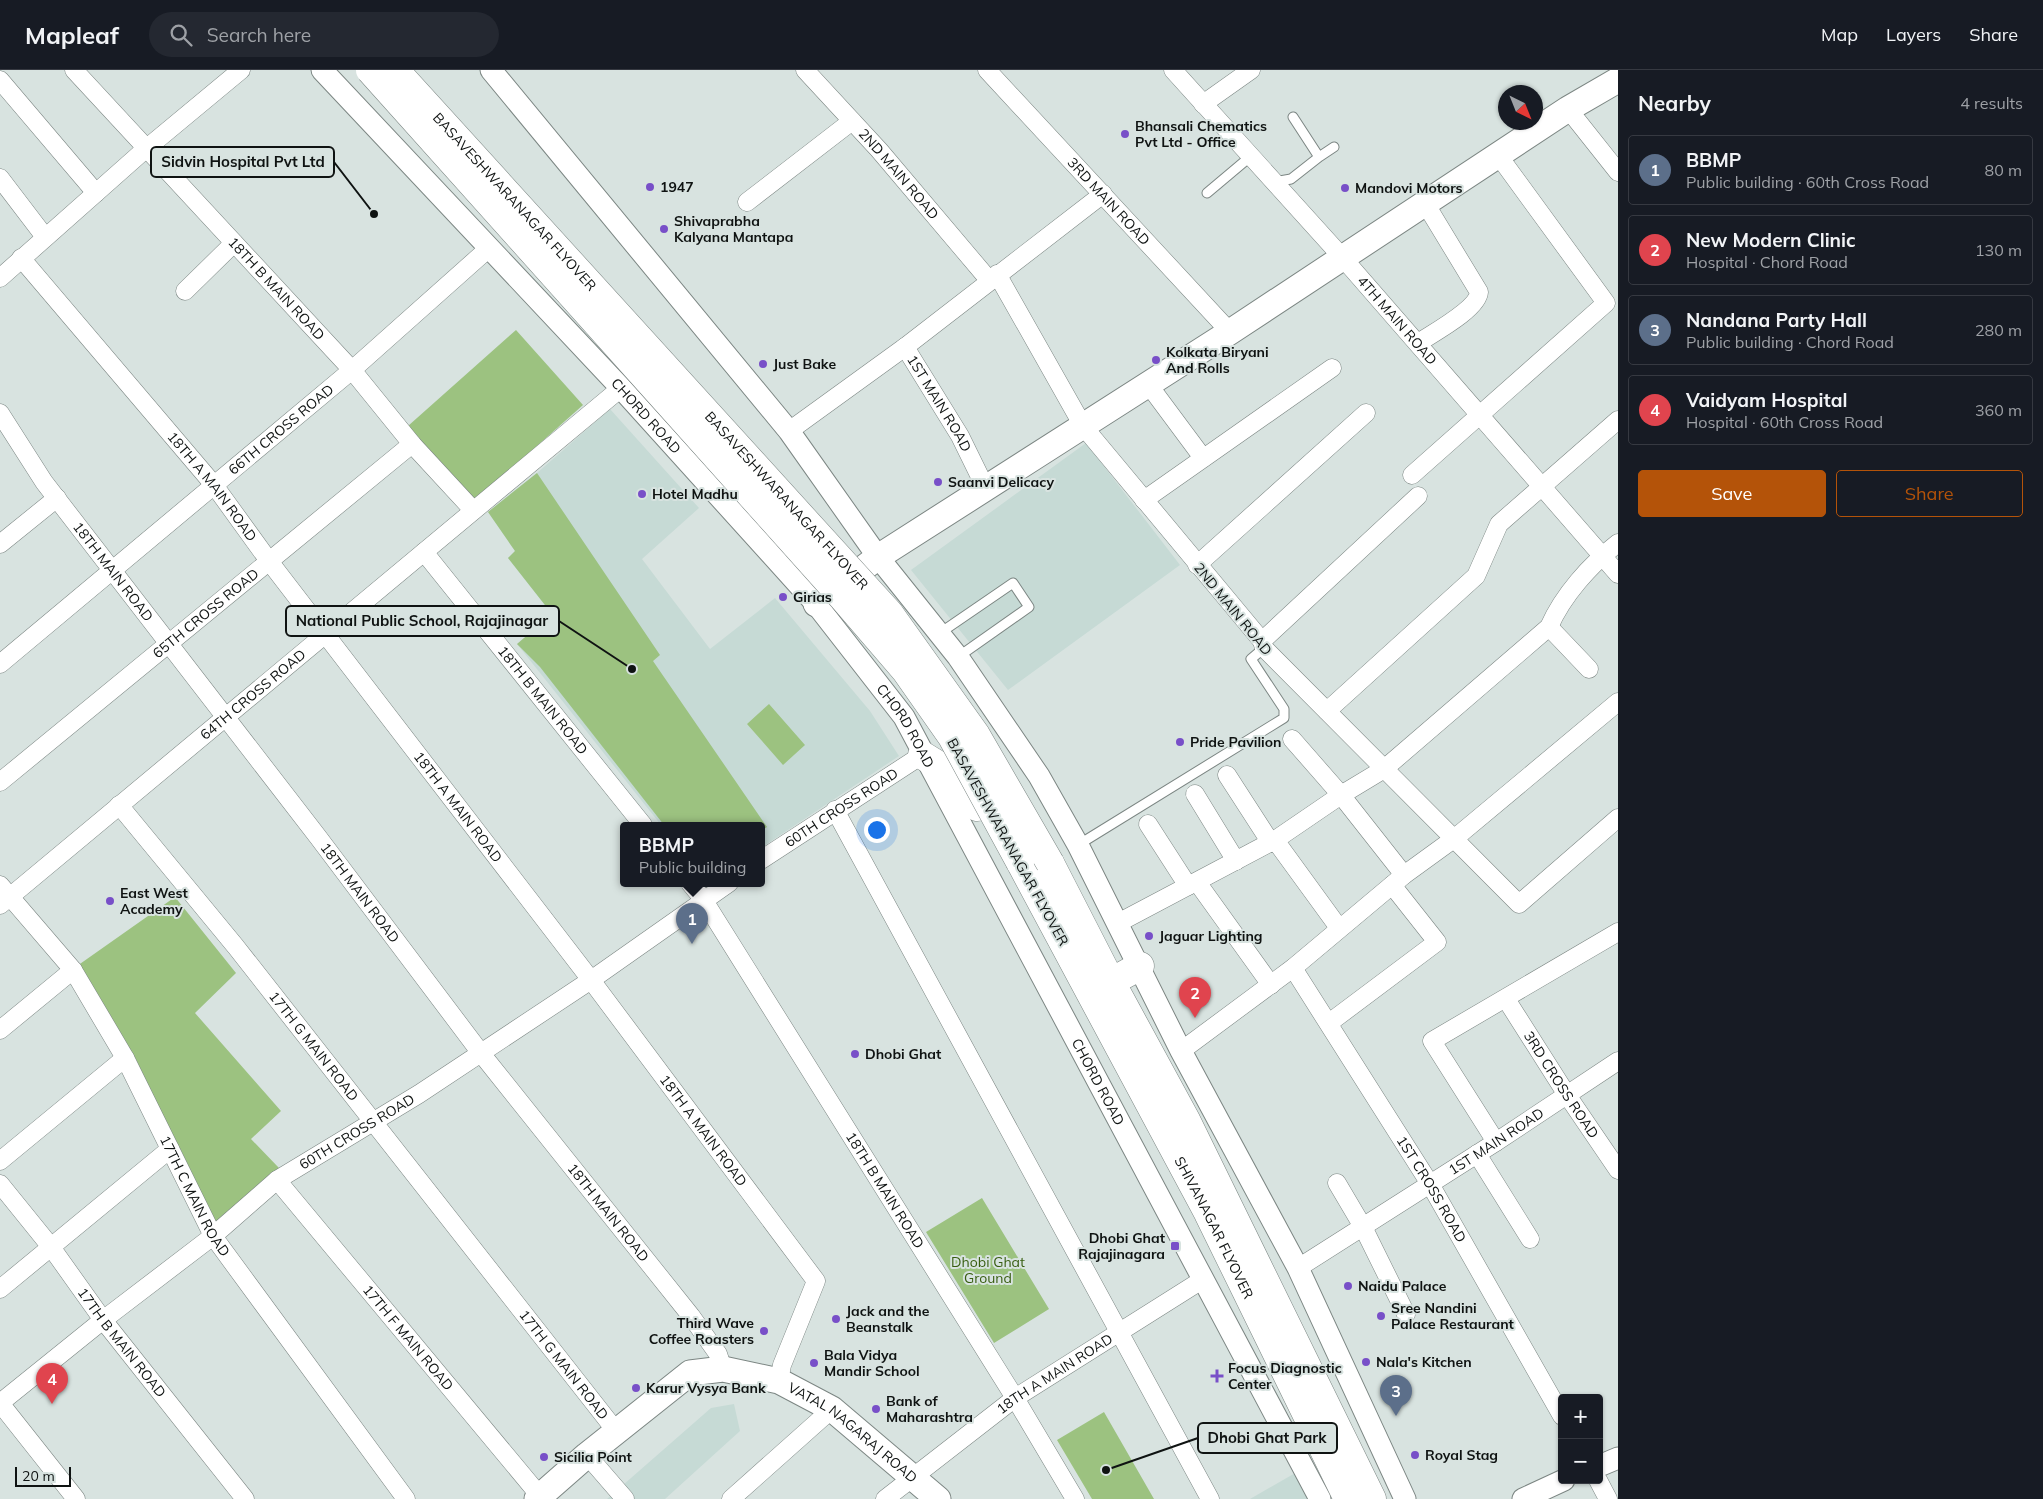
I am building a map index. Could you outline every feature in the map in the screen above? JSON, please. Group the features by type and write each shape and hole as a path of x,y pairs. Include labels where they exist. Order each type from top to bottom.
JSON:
{"main road":[{"name":"BASAVESHWARANAGAR FLYOVER","path":"370,70 843,598 904,670 952,737 1073,960"},
{"name":"BASAVESHWARANAGAR FLYOVER","path":"395,70 889,613 976,735 1050,863 1111,982"},
{"path":"816,604 878,557 1230,332 1568,109 1618,80"},
{"path":"922,755 961,779 1031,908 1073,960"},
{"name":"SHIVANAGAR FLYOVER","path":"1073,960 1217,1205 1372,1499"},
{"path":"1111,982 1140,966"},
{"name":"SHIVANAGAR FLYOVER","path":"1111,982 1186,1120 1217,1205 1348,1499"},
{"name":"VATAL NAGARAJ ROAD","path":"538,1497 616,1431 690,1373 723,1369 779,1381 832,1409 938,1499"}],"street":[{"name":"18TH B MAIN ROAD","path":"74,70 352,370 412,444 473,510"},
{"path":"0,278 147,148 241,70"},
{"name":"CHORD ROAD","path":"322,70 621,388 816,604 904,717 922,755 1320,1499"},
{"path":"491,70 790,431 878,557 958,657 1039,776 1078,845 1181,1051 1298,1268 1405,1499"},
{"name":"2ND MAIN ROAD","path":"805,70 993,277 1083,426 1263,644 1384,770 1455,838 1519,904 1618,818"},
{"name":"3RD MAIN ROAD","path":"987,70 1230,332"},
{"name":"4TH MAIN ROAD","path":"1173,70 1342,257 1618,574"},
{"path":"1203,104 1251,70"},
{"path":"0,80 96,193"},
{"path":"1568,109 1618,172"},
{"path":"748,202 852,121"},
{"path":"1412,475 1606,304 1498,155"},
{"path":"0,178 45,237"},
{"path":"790,431 905,347 993,277 1103,194"},
{"path":"1418,344 1471,307 1479,298 1479,292 1424,203"},
{"path":"185,291 234,243"},
{"name":"66TH CROSS ROAD","path":"0,664 352,370 489,248"},
{"name":"18TH A MAIN ROAD","path":"21,258 214,485 269,561 591,980 816,1281 782,1366 779,1381"},
{"name":"1ST MAIN ROAD","path":"905,347 960,436 986,489"},
{"path":"1144,500 1332,368"},
{"path":"1148,384 1203,458"},
{"name":"64TH CROSS ROAD","path":"3,895 119,805 621,388"},
{"path":"1197,565 1366,413"},
{"name":"18TH MAIN ROAD","path":"1,415 56,498 113,570 480,1052 691,1316 718,1354 723,1369"},
{"path":"1327,711 1476,576 1499,524 1541,485 1618,420"},
{"name":"65TH CROSS ROAD","path":"0,782 412,444"},
{"path":"1263,644 1418,496"},
{"path":"0,544 56,498"},
{"path":"1118,923 1273,841 1341,795 1384,770 1549,627 1557,609 1602,556 1618,543"},
{"name":"18TH B MAIN ROAD","path":"424,552 642,822"},
{"path":"1549,627 1589,669"},
{"path":"1181,1051 1293,968 1398,880 1455,838 1618,702"},
{"path":"1292,739 1341,795 1437,942 1329,1023"},
{"name":"60TH CROSS ROAD","path":"765,857 922,755"},
{"path":"1227,775 1273,841 1339,928"},
{"path":"1195,794 1236,861"},
{"name":"17TH G MAIN ROAD","path":"119,805 236,947 616,1431"},
{"path":"835,810 1210,1499"},
{"path":"1148,824 1271,985"},
{"name":"18TH B MAIN ROAD","path":"693,887 703,899 1015,1398 1075,1499"},
{"name":"60TH CROSS ROAD","path":"0,1403 103,1320 213,1236 277,1180 373,1122 591,980 703,899 723,887"},
{"name":"17TH C MAIN ROAD","path":"3,895 73,970 125,1058 213,1236 406,1499"},
{"path":"1496,1142 1432,1042 1618,932"},
{"name":"1ST CROSS ROAD","path":"1293,968 1430,1184 1558,1409"},
{"path":"0,1030 73,970"},
{"name":"3RD CROSS ROAD","path":"1506,999 1567,1095 1618,1170"},
{"path":"0,1161 125,1058"},
{"name":"1ST MAIN ROAD","path":"1298,1268 1478,1154 1618,1061"},
{"path":"0,1289 170,1150"},
{"path":"1478,1154 1530,1239"},
{"name":"17TH F MAIN ROAD","path":"277,1180 538,1497"},
{"path":"1337,1183 1363,1227 1406,1314"},
{"name":"17TH B MAIN ROAD","path":"0,1184 51,1247 103,1320 245,1499"},
{"name":"18TH A MAIN ROAD","path":"885,1499 912,1476 1015,1398 1202,1280"},
{"path":"0,1403 76,1499"},
{"path":"731,1499 832,1409"},
{"path":"587,1455 625,1499"},
{"path":"1603,1464 1618,1458"},
{"path":"1533,1497 1558,1483"},
{"path":"1600,1484 1608,1499"}],"lane":[{"path":"1293,117 1319,157"},
{"path":"1274,182 1291,179 1334,147"},
{"path":"1207,193 1251,156"},
{"path":"940,633 1012,583 1029,607 958,657"},
{"path":"1078,845 1284,718 1284,709 1251,659 1263,644"}],"shaded area":[{"path":"610,409 699,508 642,559 710,649 775,598 870,711 899,756 765,845 765,822 659,822 517,644 552,614 508,558 515,551 488,512 537,473"},
{"path":"1086,443 1180,565 1008,690 911,570"},
{"path":"734,1404 740,1431 665,1499 607,1499 711,1408"},
{"path":"1297,1472 1312,1499 1250,1499"}],"green space":[{"path":"516,330 583,405 475,501 408,426"},
{"path":"537,473 660,655 653,661 764,822 662,822 540,667 517,644 552,614 508,558 515,551 488,512"},
{"path":"769,704 805,745 783,765 747,724"},
{"path":"175,897 236,973 195,1013 281,1111 251,1139 279,1168 216,1223 77,966"},
{"name":"Dhobi Ghat Ground","path":"982,1198 1049,1309 994,1343 926,1232"},
{"path":"1104,1412 1154,1499 1092,1499 1057,1440"}],"place":[{"name":"Bhansali Chematics Pvt Ltd - Office","path":"1125,134"},
{"name":"1947","path":"650,187"},
{"name":"Mandovi Motors","path":"1345,188"},
{"name":"Sidvin Hospital Pvt Ltd","path":"374,214"},
{"name":"Shivaprabha Kalyana Mantapa","path":"664,229"},
{"name":"Kolkata Biryani And Rolls","path":"1156,360"},
{"name":"Just Bake","path":"763,364"},
{"name":"Saanvi Delicacy","path":"938,482"},
{"name":"Hotel Madhu","path":"642,494"},
{"name":"Girias","path":"783,597"},
{"name":"National Public School, Rajajinagar","path":"632,669"},
{"name":"Pride Pavilion","path":"1180,742"},
{"name":"East West Academy","path":"110,901"},
{"name":"Jaguar Lighting","path":"1149,936"},
{"name":"BBMP","path":"692,944"},
{"name":"New Modern Clinic","path":"1195,1018"},
{"name":"Dhobi Ghat","path":"855,1054"},
{"name":"Dhobi Ghat Rajajinagara","path":"1175,1246"},
{"name":"Naidu Palace","path":"1348,1286"},
{"name":"Sree Nandini Palace Restaurant","path":"1381,1316"},
{"name":"Jack and the Beanstalk","path":"836,1319"},
{"name":"Third Wave Coffee Roasters","path":"764,1331"},
{"name":"Nala's Kitchen","path":"1366,1362"},
{"name":"Bala Vidya Mandir School","path":"814,1363"},
{"name":"Focus Diagnostic Center","path":"1217,1376"},
{"name":"Karur Vysya Bank","path":"636,1388"},
{"name":"Vaidyam Hospital","path":"52,1404"},
{"name":"Bank of Maharashtra","path":"876,1409"},
{"name":"Nandana Party Hall","path":"1396,1416"},
{"name":"Royal Stag","path":"1415,1455"},
{"name":"Sicilia Point","path":"544,1457"},
{"name":"Dhobi Ghat Park","path":"1106,1470"}]}
